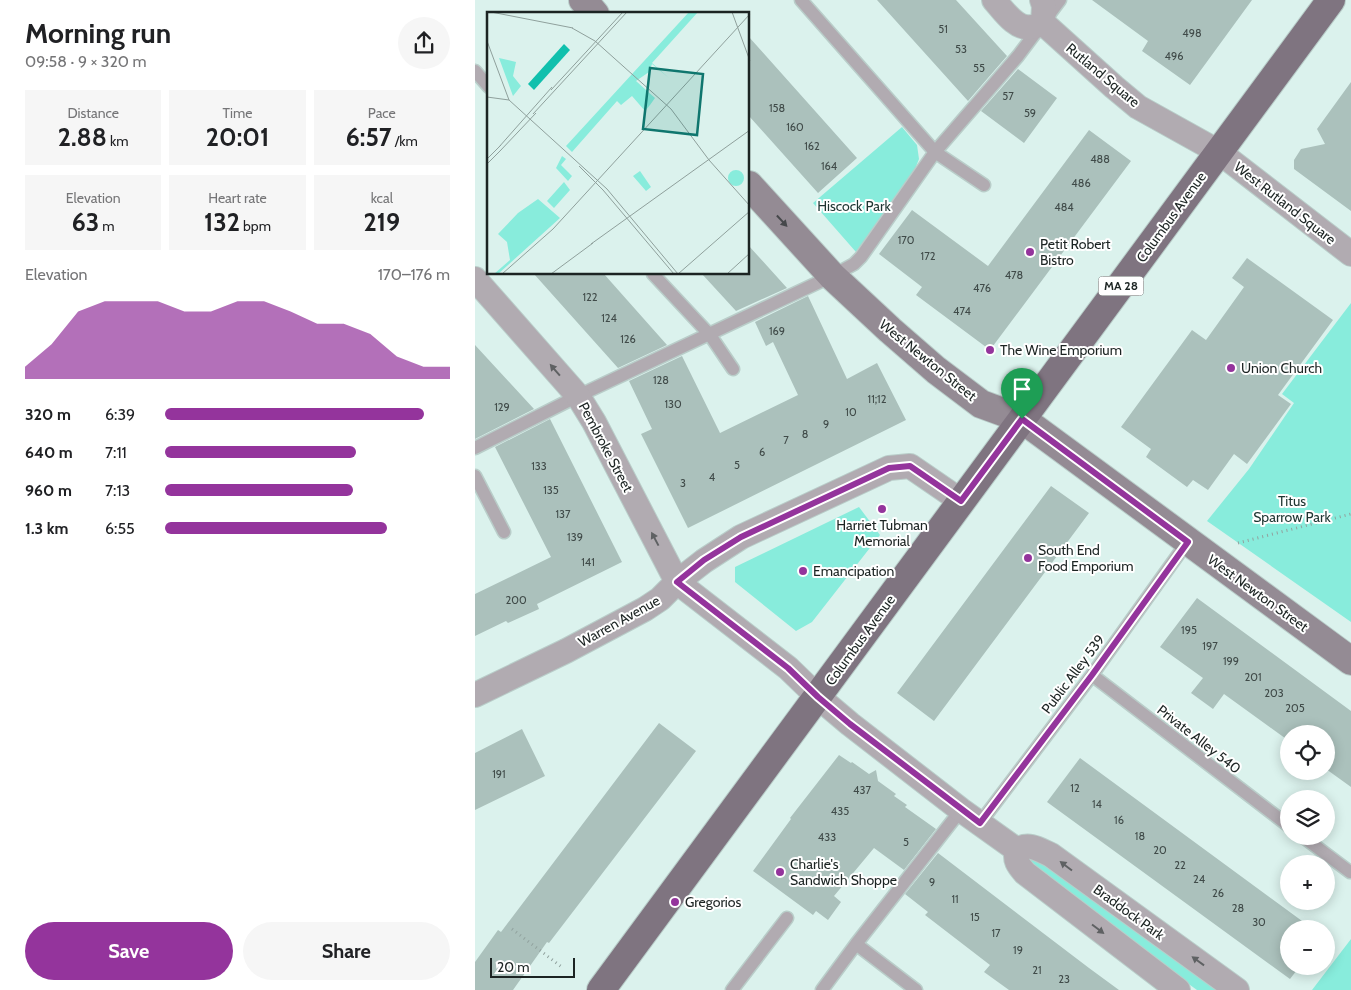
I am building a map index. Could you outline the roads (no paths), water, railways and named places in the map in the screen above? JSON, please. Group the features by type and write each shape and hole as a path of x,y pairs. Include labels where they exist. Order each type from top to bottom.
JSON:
{"main road":[{"path":"583,0 593,12"},
{"name":"Columbus Avenue","path":"609,987 961,501 1331,0"},
{"name":"West Newton Street","path":"750,187 832,276 936,370 981,404 1022,419 1351,662"}],"street":[{"path":"994,0 1016,23 1031,28 1043,24 1044,6 1042,0"},
{"name":"Rutland Square","path":"1043,24 1138,107 1219,152"},
{"name":"West Rutland Square","path":"1219,152 1351,254"},
{"name":"Pembroke Street","path":"475,279 578,396 594,422 677,582"},
{"name":"Warren Avenue","path":"475,695 566,651 645,609 660,599 704,560 741,537 889,468 910,466 961,501"},
{"path":"677,582 788,668 850,724 1017,850 1016,860 1025,873 1178,990"},
{"name":"Braddock Park","path":"1017,850 1030,846 1051,855 1237,990"}],"lane":[{"path":"801,0 935,152 984,185"},
{"path":"475,448 578,396 710,335 854,264 861,257 935,152 1018,56 1061,0"},
{"path":"475,71 487,85"},
{"path":"654,275 710,335 733,369"},
{"path":"475,476 504,532"},
{"name":"Public Alley 539","path":"822,990 856,944 971,816 1092,675 1188,542"},
{"name":"Private Alley 540","path":"1092,675 1280,819"},
{"path":"1315,845 1350,872"},
{"path":"732,990 787,918"},
{"path":"856,944 916,990"}],"place":[{"name":"Petit Robert Bistro","path":"1030,252"},
{"name":"The Wine Emporium","path":"990,350"},
{"name":"Union Church","path":"1231,368"},
{"name":"Harriet Tubman Memorial","path":"882,509"},
{"name":"South End Food Emporium","path":"1028,558"},
{"name":"Emancipation","path":"803,571"},
{"name":"Charlie's Sandwich Shoppe","path":"780,872"},
{"name":"Gregorios","path":"675,902"}],"park label":[{"name":"Hiscock Park","path":"854,206"},
{"name":"Titus Sparrow Park","path":"1292,510"}]}
